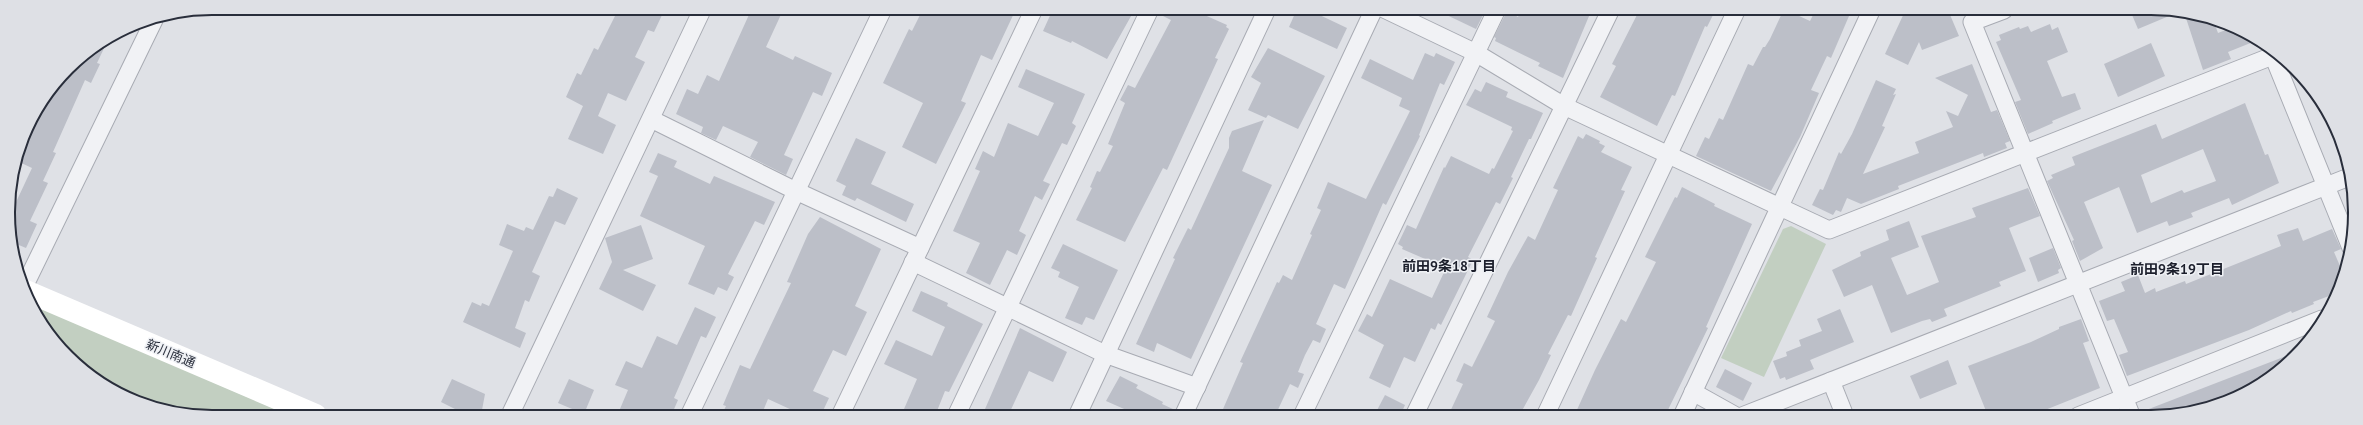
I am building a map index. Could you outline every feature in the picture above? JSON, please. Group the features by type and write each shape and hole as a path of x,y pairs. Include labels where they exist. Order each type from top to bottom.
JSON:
{"street":[{"path":"513,410 700,15"},
{"path":"692,410 879,15"},
{"path":"843,410 1031,15"},
{"path":"959,410 1147,15"},
{"path":"1080,410 1264,15"},
{"path":"1186,410 1371,15"},
{"path":"1397,15 1476,53 1564,106 1829,230 2270,55"},
{"path":"1305,410 1494,15"},
{"path":"1417,410 1608,15"},
{"path":"1548,410 1734,15"},
{"path":"1685,410 1870,15"},
{"path":"1991,15 1972,22 2129,410"},
{"path":"27,281 152,24"},
{"path":"2277,60 2346,236"},
{"path":"651,119 796,191 916,255 1008,307 1105,354 1197,387"},
{"path":"1757,410 2345,179"},
{"name":"新川南通","path":"32,294 304,410"},
{"path":"2093,410 2315,322"},
{"path":"1831,381 1843,410"},
{"path":"1693,392 1725,410"}],"green space":[{"path":"1791,226 1826,244 1764,377 1721,358 1783,229"},
{"path":"39,307 277,410 200,410 149,400 125,390 103,377 82,361 56,333"}],"building":[{"path":"616,15 662,15 654,32 648,30 635,57 645,62 626,101 608,93 598,116 616,125 603,154 568,139 583,106 566,97 577,73 581,75 594,48 598,50"},
{"path":"749,15 781,15 766,47 793,60 795,56 832,73 822,96 813,92 784,155 793,159 786,175 750,157 758,142 723,126 716,140 701,133 703,127 676,114 687,89 698,94 707,75 719,81"},
{"path":"920,15 1013,15 992,60 981,55 961,101 966,103 936,164 902,147 923,103 883,83 909,29 912,31"},
{"path":"1050,15 1132,15 1107,59 1072,41 1071,43 1043,31"},
{"path":"1161,15 1204,15 1227,25 1226,27 1229,29 1215,58 1218,59 1167,170 1163,168 1125,242 1076,220 1092,188 1090,187 1097,171 1100,172 1113,146 1108,144 1125,103 1120,100 1128,85 1135,88 1171,20"},
{"path":"1294,15 1320,15 1347,28 1337,49 1289,27"},
{"path":"1447,15 1483,15 1476,29"},
{"path":"1505,15 1514,15 1518,17 1519,15 1589,15 1563,78 1538,66 1540,63 1495,41 1496,38 1494,37"},
{"path":"1637,15 1713,15 1707,27 1705,26 1675,96 1672,95 1657,126 1600,97 1616,66 1612,64"},
{"path":"1781,15 1797,15 1810,21 1813,15 1849,15 1831,58 1827,56 1811,90 1819,93 1800,137 1771,191 1696,156 1705,137 1709,139 1719,118 1723,120 1748,64 1753,66 1763,47 1765,47"},
{"path":"1903,15 1950,15 1959,36 1922,50 1919,42 1908,65 1885,54"},
{"path":"2132,15 2169,16 2138,29"},
{"path":"2186,19 2214,25 2218,33 2226,30 2252,43 2228,52 2231,59 2203,70"},
{"path":"2050,24 2052,30 2058,27 2068,52 2047,61 2062,97 2075,93 2081,109 2052,121 2053,123 2028,134 2015,102 2021,100 1996,42 2001,40 1999,35 2019,27 2020,29 2028,26 2031,32"},
{"path":"2151,43 2165,76 2118,97 2104,64"},
{"path":"105,47 97,63 100,64 91,83 85,80 53,152 56,153 43,181 48,183 30,221 37,224 26,248 18,245 15,225 15,204 32,168 22,163 25,149 41,114 64,82 82,64"},
{"path":"1268,48 1325,76 1298,129 1268,115 1266,118 1248,110 1261,83 1251,77"},
{"path":"1425,53 1434,57 1436,53 1455,62 1444,85 1440,83 1419,135 1420,136 1386,205 1383,203 1345,289 1334,284 1316,324 1326,329 1320,343 1313,340 1305,355 1298,372 1304,374 1298,388 1290,384 1278,410 1223,410 1243,363 1240,362 1277,282 1279,283 1283,275 1292,280 1312,235 1310,234 1321,210 1317,208 1328,182 1366,199 1410,111 1399,106 1402,98 1361,78 1370,59 1413,80"},
{"path":"1972,64 1991,112 1997,110 2010,141 2005,143 2007,148 1984,157 1983,153 1898,186 1899,189 1861,204 1847,198 1841,212 1836,210 1833,215 1812,205 1820,189 1823,190 1839,152 1841,154 1852,134 1876,80 1896,89 1893,95 1896,94 1882,126 1885,127 1863,174 1919,153 1915,142 1953,127 1946,111 1958,116 1968,95 1935,78"},
{"path":"1026,69 1085,94 1072,123 1076,126 1067,145 1062,143 1043,181 1050,184 1042,200 1035,196 1019,231 1026,235 1017,255 1007,250 990,285 966,273 980,243 953,231 980,171 975,169 983,151 994,157 1008,123 1038,136 1054,103 1018,87"},
{"path":"1486,82 1508,92 1506,97 1543,113 1511,177 1513,178 1500,204 1496,202 1468,257 1473,260 1441,325 1438,323 1435,330 1431,328 1415,362 1404,357 1390,388 1369,378 1384,345 1358,331 1367,314 1372,317 1390,279 1432,298 1446,268 1402,249 1403,247 1398,244 1407,225 1416,229 1444,167 1445,168 1451,156 1489,174 1492,168 1494,169 1513,131 1511,130 1512,127 1466,105 1475,89 1481,92"},
{"path":"2245,103 2265,155 2268,154 2279,183 2232,205 2229,198 2191,213 2193,217 2169,226 2167,221 2137,233 2119,187 2084,202 2103,248 2080,261 2072,241 2074,240 2047,181 2053,178 2051,175 2075,165 2072,157 2156,124 2162,139","holes":["2203,149 2216,181 2184,193 2182,190 2151,203 2141,175"]},
{"path":"1264,120 1242,171 1272,185 1191,359 1157,343 1154,352 1136,344 1175,259 1173,258 1188,228 1191,230 1229,148 1229,138 1232,131"},
{"path":"1586,134 1600,141 1599,143 1605,146 1601,152 1632,167 1621,190 1625,191 1595,257 1597,258 1571,316 1568,315 1548,354 1551,355 1539,380 1522,410 1451,410 1463,384 1456,381 1464,363 1472,367 1495,321 1487,317 1508,272 1528,236 1535,240 1558,190 1553,188 1578,136 1583,139"},
{"path":"856,138 886,152 871,184 914,204 906,222 857,198 855,201 842,195 846,186 836,181"},
{"path":"658,153 677,161 674,167 710,184 714,176 775,202 764,225 755,221 728,274 734,277 727,291 718,287 714,295 688,284 705,246 640,216 658,176 649,172"},
{"path":"1682,187 1715,204 1714,206 1752,224 1706,327 1708,328 1668,410 1577,410 1621,319 1626,322 1656,262 1645,257 1675,197 1677,198"},
{"path":"557,188 578,198 565,225 555,221 532,272 540,276 529,302 525,300 515,328 526,333 520,348 463,322 472,302 481,306 482,303 489,306 513,251 499,245 507,224 524,231 526,227 533,230 549,196 553,197"},
{"path":"2028,188 2040,216 2009,228 2026,271 1999,282 2001,286 1944,309 1947,316 1932,322 1930,319 1922,321 1891,333 1872,285 1844,297 1832,270 1861,256 1860,252 1889,240 1886,230 1909,221 1919,247 1891,258 1907,295 1939,282 1921,236 1976,217 1972,208"},
{"path":"820,217 881,249 855,306 867,312 846,356 833,350 813,391 829,398 823,410 792,410 768,399 763,410 724,410 726,406 723,405 740,365 750,369 791,283 787,282 808,234"},
{"path":"641,225 653,259 623,270 656,285 643,311 599,289 612,262 605,238"},
{"path":"2298,228 2303,241 2332,229 2341,249 2334,252 2340,267 2330,296 2313,302 2314,304 2292,313 2291,311 2249,330 2127,376 2119,355 2128,352 2114,319 2107,321 2099,301 2125,291 2121,282 2138,275 2145,293 2155,288 2156,292 2185,281 2186,284 2281,246 2277,235"},
{"path":"1063,244 1118,270 1094,320 1086,317 1082,325 1065,318 1079,287 1058,277 1060,272 1051,268"},
{"path":"2053,248 2061,268 2058,270 2059,273 2038,282 2029,258"},
{"path":"921,291 948,303 947,306 983,324 949,392 945,391 937,410 904,410 917,379 884,364 896,340 932,356 945,327 912,311"},
{"path":"695,307 716,317 706,338 701,336 674,398 678,400 674,410 620,410 628,390 615,385 626,361 642,368 657,336 677,345"},
{"path":"1840,309 1854,342 1810,360 1814,369 1786,380 1785,377 1780,379 1773,361 1787,356 1786,352 1801,346 1799,340 1822,331 1817,319"},
{"path":"2081,319 2089,341 2083,343 2100,388 2045,410 1986,410 1968,366 2031,342 2059,329 2059,327"},
{"path":"1020,328 1067,352 1053,382 1029,371 1011,410 985,410"},
{"path":"2286,356 2271,369 2249,384 2214,400 2163,410 2146,410"},
{"path":"1948,360 1957,384 1920,399 1910,376"},
{"path":"1725,369 1752,383 1743,401 1716,387"},
{"path":"1120,376 1138,385 1136,388 1175,410 1126,410 1106,401"},
{"path":"452,379 485,394 482,410 457,410 441,402"},
{"path":"569,379 594,390 586,410 575,410 558,403"},
{"path":"1385,395 1405,405 1403,410 1377,410"}],"district":[{"name":"前田9条18丁目","path":"1449,266"},
{"name":"前田9条19丁目","path":"2177,269"}]}
